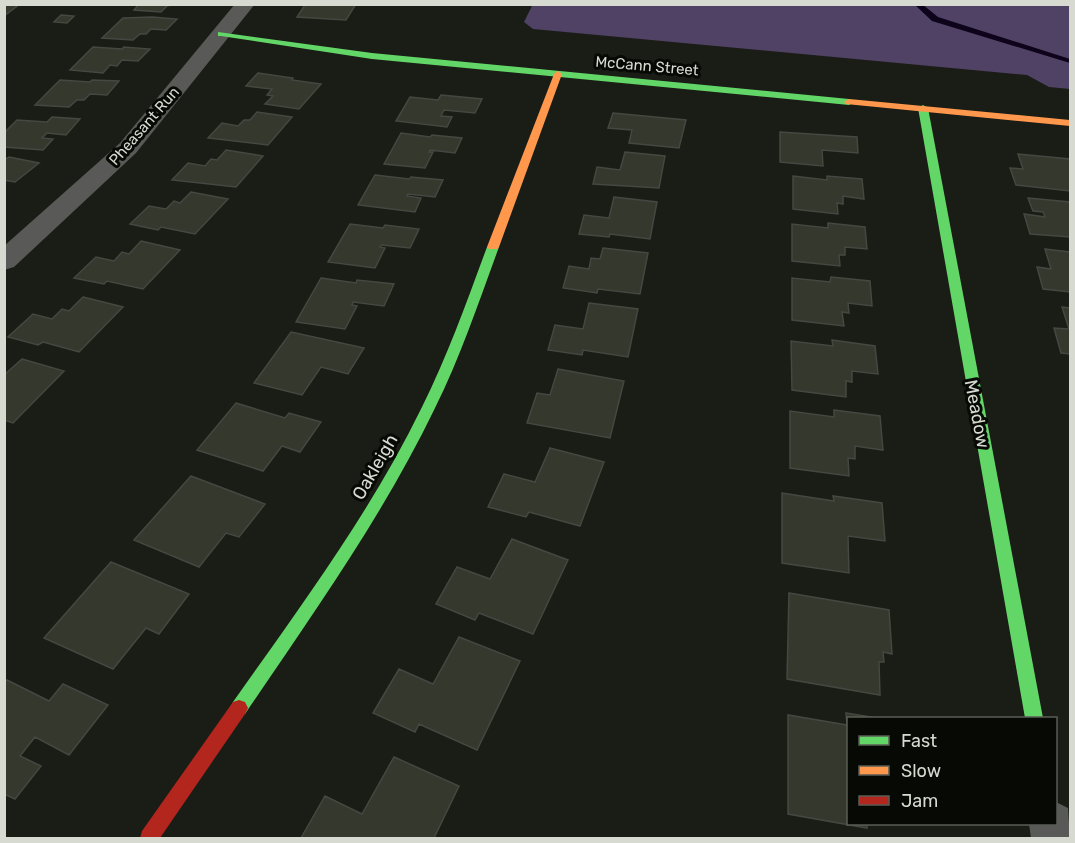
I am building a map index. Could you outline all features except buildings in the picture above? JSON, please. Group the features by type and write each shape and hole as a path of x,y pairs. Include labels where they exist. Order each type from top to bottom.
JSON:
{"street":[{"name":"Pheasant Run","path":"4,261 128,148 246,4"},
{"name":"McCann Street","path":"221,34 372,56 1071,123"},
{"name":"Oakleigh","path":"149,838 326,581 379,498 409,444 450,363 558,74"},
{"name":"Meadow","path":"923,108 1034,717"}],"shaded area":[{"path":"533,4 1070,5 1070,89 1049,87 1027,75 533,29 524,22"}],"waterway":[{"path":"917,4 935,19 1070,61"}],"traffic: fast":[{"path":"221,34 372,56 849,102"},
{"path":"923,108 1034,717"},
{"path":"239,708 353,540 405,453 450,362 493,247"}],"traffic: slow":[{"path":"493,247 558,74"},
{"path":"849,102 1070,123"}],"traffic: jam":[{"path":"149,838 239,708"}]}
